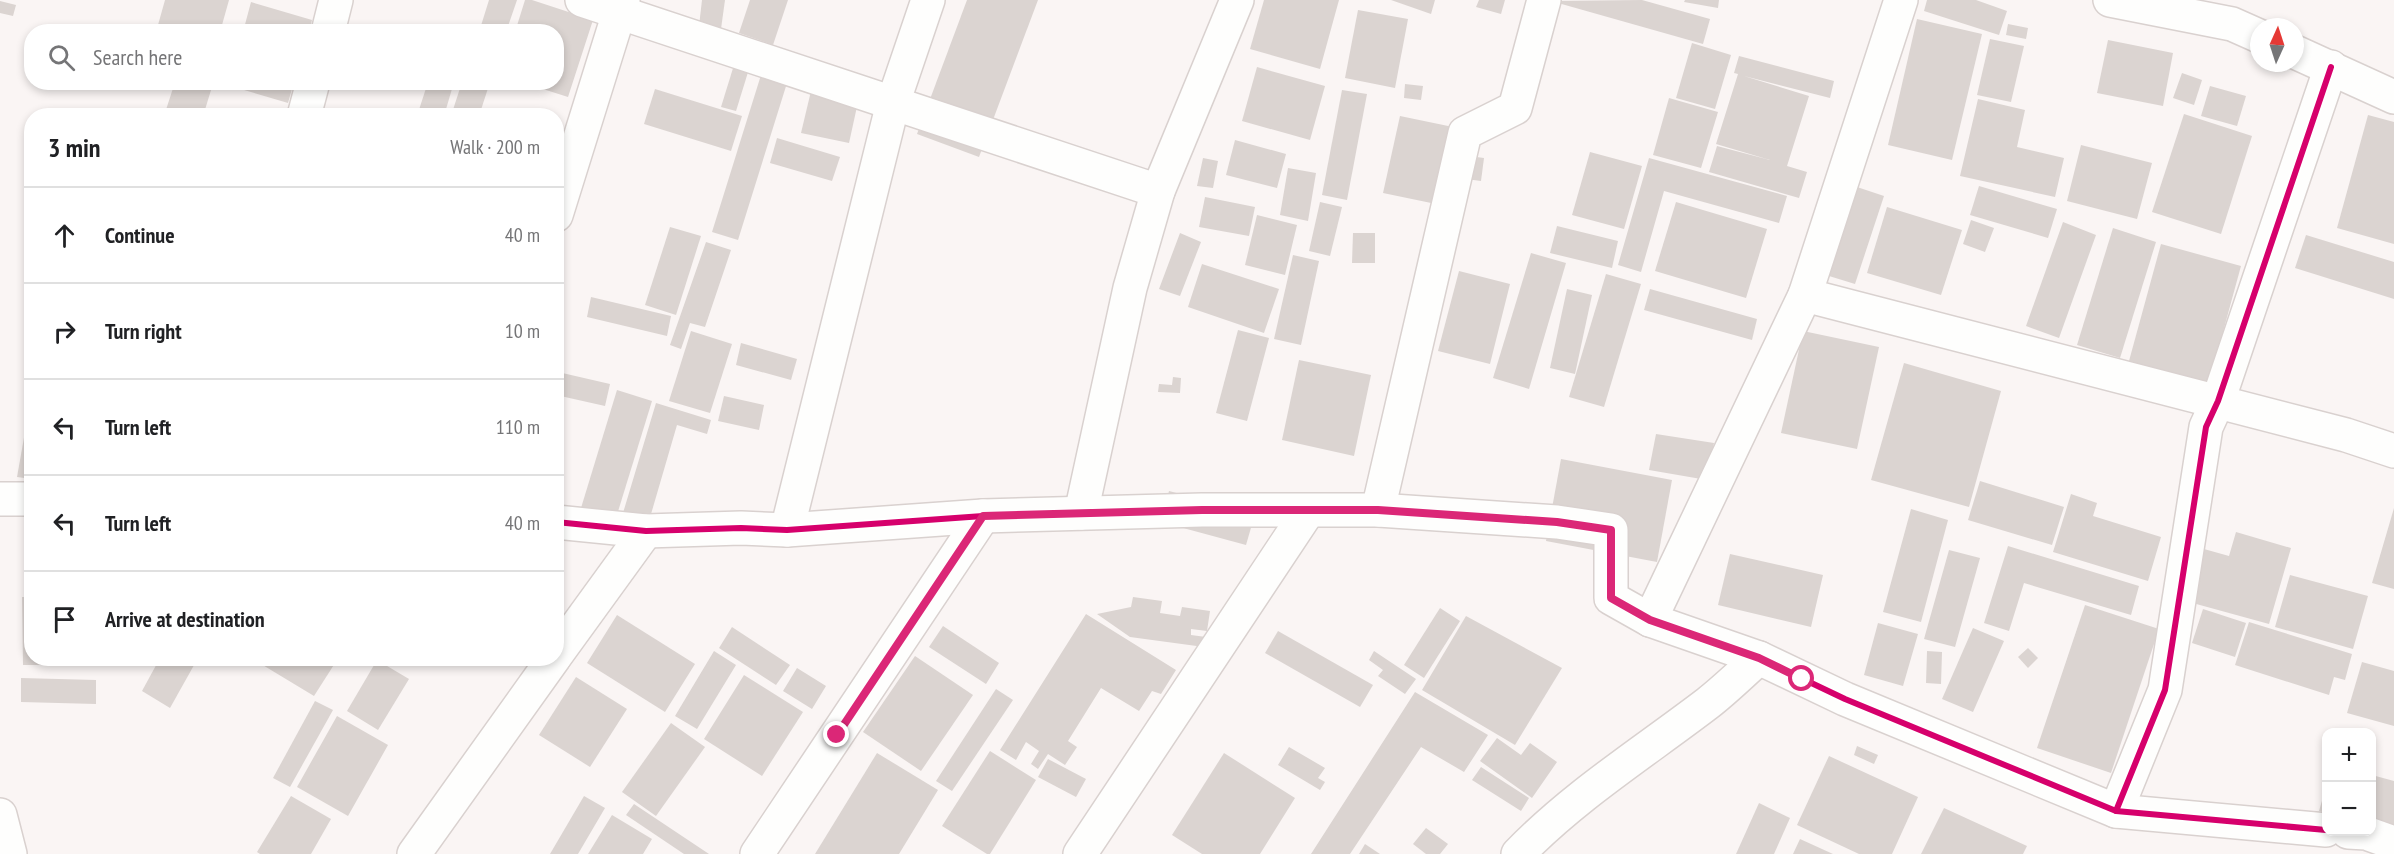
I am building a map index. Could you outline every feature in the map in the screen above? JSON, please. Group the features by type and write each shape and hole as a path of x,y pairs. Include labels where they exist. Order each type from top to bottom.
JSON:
{"street":[{"path":"330,24 336,0"},
{"path":"582,0 620,6 892,103 1158,191"},
{"path":"787,530 892,103 928,0"},
{"path":"1081,513 1130,288 1158,191 1237,0"},
{"path":"1378,510 1465,133 1515,108 1544,0"},
{"path":"1650,620 1805,295 1901,0"},
{"path":"2110,0 2232,24 2250,32"},
{"path":"564,189 620,6"},
{"path":"2304,56 2394,97"},
{"path":"2116,811 2165,690 2206,427 2218,401 2331,67"},
{"path":"306,108 311,90"},
{"path":"1805,295 2218,401 2346,435 2394,451"},
{"path":"0,499 24,499"},
{"path":"564,523 646,531 741,528 787,530 983,516 1202,510 1378,510 1557,522 1611,530 1611,598 1650,620 1759,658 1856,704 2116,811 2322,830"},
{"path":"1080,854 1308,511"},
{"path":"757,854 983,516"},
{"path":"564,645 646,531"},
{"path":"1518,854 1536,835 1606,778 1709,702 1759,658"},
{"path":"414,854 549,666"},
{"path":"0,815 10,854"},
{"path":"2374,836 2394,843"}],"building":[{"path":"165,0 229,0 222,24 158,24"},
{"path":"489,0 517,0 509,24 482,24"},
{"path":"525,0 532,0 593,20 568,97 546,90 564,90 564,24 518,24"},
{"path":"702,0 725,0 721,29 699,26"},
{"path":"750,0 788,0 773,45 739,33"},
{"path":"967,0 1038,0 979,157 917,134"},
{"path":"1264,0 1339,0 1320,69 1250,49"},
{"path":"1391,0 1435,0 1431,14"},
{"path":"1479,0 1505,0 1501,14 1476,7"},
{"path":"1642,0 1710,19 1703,44 1551,1"},
{"path":"1685,0 1719,0 1718,8 1684,2"},
{"path":"1927,0 1976,0 2007,11 1999,35 1924,11"},
{"path":"0,1 16,5 13,16 0,13"},
{"path":"251,2 312,20 311,24 245,24"},
{"path":"1358,10 1408,19 1395,88 1345,78"},
{"path":"1917,19 1982,34 1952,160 1888,145"},
{"path":"2008,24 2028,28 2026,39 2006,35"},
{"path":"1990,39 2024,46 2011,102 1977,95"},
{"path":"2108,40 2173,53 2163,106 2097,93"},
{"path":"1692,43 1731,55 1715,109 1676,98"},
{"path":"1739,56 1834,81 1830,98 1744,76 1809,96 1787,166 1807,172 1799,198 1709,172 1717,146 1770,160 1716,144 1738,74 1734,73"},
{"path":"734,65 749,69 736,111 721,107"},
{"path":"1257,67 1325,86 1310,140 1242,121"},
{"path":"2182,73 2202,80 2194,105 2173,98"},
{"path":"761,75 787,83 738,240 712,232"},
{"path":"1405,84 1423,86 1421,100 1404,98"},
{"path":"2210,86 2246,96 2237,126 2201,116"},
{"path":"655,89 742,116 731,151 644,124"},
{"path":"172,90 211,90 205,108 167,108"},
{"path":"244,90 292,90 288,103"},
{"path":"425,90 452,90 446,108 420,108"},
{"path":"459,90 487,90 482,108 454,108"},
{"path":"1342,90 1367,94 1347,200 1322,195"},
{"path":"811,91 858,102 849,143 801,133"},
{"path":"1669,98 1718,112 1701,168 1653,155"},
{"path":"1978,99 2025,110 2017,147 2064,158 2055,197 1960,176"},
{"path":"2184,114 2252,136 2221,234 2152,212"},
{"path":"2368,115 2394,122 2394,244 2337,228"},
{"path":"1400,116 1453,127 1436,204 1383,193"},
{"path":"777,138 840,157 832,181 770,163"},
{"path":"1235,140 1286,154 1277,188 1226,175"},
{"path":"2081,145 2152,163 2137,219 2067,201"},
{"path":"1590,152 1642,166 1624,229 1572,215"},
{"path":"1469,156 1484,158 1481,181 1466,179"},
{"path":"1203,158 1218,161 1213,188 1197,186"},
{"path":"1649,158 1787,196 1779,223 1664,191 1641,272 1618,265"},
{"path":"1288,168 1316,173 1308,221 1280,215"},
{"path":"1979,186 2057,209 2048,238 1970,215"},
{"path":"1857,187 1884,196 1855,284 1829,276"},
{"path":"1205,197 1255,207 1249,236 1199,227"},
{"path":"1320,202 1342,207 1330,256 1309,251"},
{"path":"1676,202 1767,229 1746,298 1655,271"},
{"path":"1887,207 1962,230 1941,295 1867,273"},
{"path":"1257,215 1297,225 1285,275 1245,265"},
{"path":"1971,220 1994,228 1985,252 1963,244"},
{"path":"2063,222 2096,235 2059,338 2026,326"},
{"path":"1557,226 1618,241 1612,268 1550,253"},
{"path":"670,227 701,236 676,315 645,305"},
{"path":"2113,228 2156,242 2120,358 2077,345"},
{"path":"1180,233 1201,242 1180,296 1159,289"},
{"path":"1353,233 1375,233 1375,263 1352,263"},
{"path":"2306,235 2394,262 2394,299 2295,268"},
{"path":"706,242 731,250 705,327 690,323 681,349 670,345"},
{"path":"2161,244 2241,266 2209,383 2129,361"},
{"path":"1531,253 1566,263 1529,389 1493,378"},
{"path":"1293,255 1319,261 1301,345 1274,339"},
{"path":"1202,264 1279,289 1264,333 1188,307"},
{"path":"1459,271 1510,284 1490,364 1438,351"},
{"path":"1606,274 1641,284 1604,407 1569,397"},
{"path":"1567,289 1592,295 1575,374 1550,368"},
{"path":"1650,289 1757,319 1752,340 1644,310"},
{"path":"591,297 671,316 667,336 587,317"},
{"path":"1238,330 1269,338 1247,421 1216,413"},
{"path":"691,331 732,344 710,413 669,401"},
{"path":"1803,331 1879,347 1857,449 1781,433"},
{"path":"741,343 797,359 791,380 736,365"},
{"path":"1299,360 1371,375 1354,456 1282,440"},
{"path":"1904,363 2001,391 1969,507 1871,480"},
{"path":"564,373 610,384 605,406 564,397"},
{"path":"1173,377 1181,378 1180,393 1158,392 1159,384 1172,385"},
{"path":"617,390 652,401 616,518 581,508"},
{"path":"724,396 764,405 759,430 718,421"},
{"path":"656,403 711,420 707,434 677,425 649,521 623,513"},
{"path":"1656,434 1714,443 1707,480 1649,470"},
{"path":"24,438 24,478 17,477"},
{"path":"1561,459 1672,480 1657,562 1546,541"},
{"path":"1980,481 2064,507 2052,545 1968,520"},
{"path":"1169,491 1255,514 1246,545 1161,522"},
{"path":"2071,494 2097,503 2093,516 2161,537 2148,581 2053,552"},
{"path":"2394,508 2394,589 2372,583"},
{"path":"1911,509 1948,520 1921,622 1883,612"},
{"path":"2236,532 2291,548 2269,624 2189,602 2204,549 2229,556"},
{"path":"2008,546 2139,586 2131,615 2024,583 2009,631 1984,623"},
{"path":"1949,550 1980,558 1955,647 1924,639"},
{"path":"1730,554 1823,575 1811,627 1718,605"},
{"path":"2290,575 2368,596 2353,649 2275,627"},
{"path":"22,597 24,597 24,665"},
{"path":"1133,597 1162,601 1160,613 1180,616 1182,607 1210,611 1207,631 1191,629 1191,635 1206,637 1204,647 1130,637 1097,614 1131,607"},
{"path":"2085,605 2159,629 2111,773 2037,748"},
{"path":"1440,608 1460,621 1424,678 1404,665"},
{"path":"2203,609 2246,623 2235,657 2192,643"},
{"path":"1086,614 1176,670 1161,694 1152,691 1139,711 1101,688 1068,741 1077,747 1065,765 1048,754 1038,769 1031,764 1039,751 1026,742 1016,760 1000,750"},
{"path":"617,615 695,664 665,712 587,663"},
{"path":"1466,616 1562,668 1515,745 1422,690"},
{"path":"2249,622 2352,654 2345,680 2334,677 2329,695 2235,665"},
{"path":"1878,623 1918,634 1903,686 1864,675"},
{"path":"943,626 999,663 986,684 929,647"},
{"path":"732,627 790,665 776,685 719,648"},
{"path":"1973,628 2004,641 1973,712 1942,699"},
{"path":"1278,631 1373,685 1360,707 1265,653"},
{"path":"2028,648 2038,658 2028,668 2018,657"},
{"path":"714,651 736,665 697,729 675,716"},
{"path":"1374,651 1416,679 1405,694 1378,676 1383,670 1369,660"},
{"path":"1927,651 1942,652 1941,684 1926,683"},
{"path":"915,656 973,695 921,771 863,732"},
{"path":"2362,662 2394,671 2394,726 2347,713"},
{"path":"156,666 194,666 170,708 142,691"},
{"path":"264,666 333,666 314,696"},
{"path":"373,666 387,666 409,679 378,730 347,711"},
{"path":"797,668 826,686 812,709 783,691"},
{"path":"744,675 803,712 762,776 704,739"},
{"path":"576,677 627,709 590,767 539,735"},
{"path":"21,678 96,680 96,704 21,702"},
{"path":"996,689 1013,700 952,791 936,781"},
{"path":"1415,692 1488,735 1464,772 1421,747 1350,854 1311,854"},
{"path":"315,701 333,710 290,787 273,778"},
{"path":"337,716 388,745 348,816 297,787"},
{"path":"671,723 705,747 656,816 622,792"},
{"path":"1497,738 1521,755 1530,743 1557,762 1532,798 1480,761"},
{"path":"1857,746 1878,755 1874,764 1854,755"},
{"path":"1289,747 1325,768 1318,778 1325,782 1320,790 1278,765"},
{"path":"990,751 1036,780 990,854 987,854 942,826"},
{"path":"877,753 938,790 899,854 815,854"},
{"path":"1224,753 1295,798 1260,854 1202,854 1172,835"},
{"path":"1829,756 1918,797 1892,854 1859,854 1797,825"},
{"path":"1048,759 1086,779 1076,797 1038,777"},
{"path":"1481,767 1529,798 1521,811 1472,780"},
{"path":"2376,776 2394,781 2394,833 2376,827"},
{"path":"291,796 331,819 311,854 260,854 257,852"},
{"path":"584,796 605,808 578,854 550,854"},
{"path":"1759,803 1790,818 1774,854 1736,854"},
{"path":"634,804 709,854 684,854 626,815"},
{"path":"1944,808 2027,846 2023,854 1921,854"},
{"path":"612,815 652,839 643,854 588,854"},
{"path":"1426,828 1448,844 1440,854 1426,854 1413,844"},
{"path":"1800,839 1833,854 1793,854"},
{"path":"1365,844 1380,854 1359,854"}],"cycle path":[{"path":"2116,811 2165,690 2206,427 2218,401 2331,67"},
{"path":"564,523 646,531 741,528 787,530 983,516 1202,510 1378,510 1557,522 1611,530 1611,598 1650,620 1759,658 1845,699 2116,811 2322,830"}],"route":[{"path":"837,735 983,516 1202,510 1378,510 1557,522 1611,530 1611,598 1650,620 1759,658 1802,679"}]}
